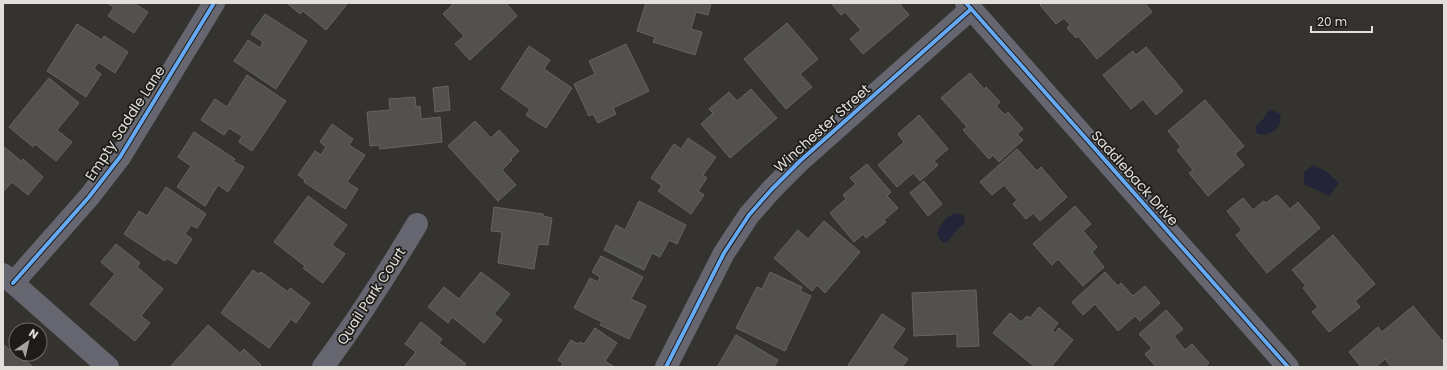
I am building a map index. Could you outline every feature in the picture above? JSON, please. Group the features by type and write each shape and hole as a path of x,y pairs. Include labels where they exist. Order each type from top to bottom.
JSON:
{"street":[{"name":"Empty Saddle Lane","path":"8,278 90,197 120,157 214,3"},
{"name":"Winchester Street","path":"666,367 724,253 749,216 772,189 800,161 968,6"},
{"name":"Saddleback Drive","path":"968,6 1288,367"},
{"name":"Quail Park Court","path":"323,367 356,322 417,224"},
{"path":"8,278 108,367"}],"water":[{"path":"1269,110 1280,114 1280,123 1275,130 1267,134 1258,134 1256,132 1256,126"},
{"path":"1313,165 1326,171 1339,183 1329,196 1304,184 1304,172"},
{"path":"958,213 964,216 965,224 959,228 948,241 943,242 937,233 939,229 948,218"}],"building":[{"path":"107,3 136,3 135,4 148,12 134,33 108,16 114,7"},
{"path":"287,3 348,3 326,30 303,11 300,14"},
{"path":"454,3 506,3 517,16 470,60 455,44 464,36 443,14"},
{"path":"646,3 711,3 708,15 696,12 691,29 702,32 695,55 653,42 655,37 637,31"},
{"path":"831,3 899,3 909,15 863,54 850,39 861,30 845,12 841,15"},
{"path":"1042,3 1145,3 1152,12 1097,59 1078,36 1076,38 1067,28 1070,25 1064,18 1056,24 1040,5"},
{"path":"265,14 307,41 276,89 234,61 248,40 260,48 263,42 251,34"},
{"path":"787,23 818,59 800,74 812,87 786,109 744,59"},
{"path":"77,24 102,40 104,36 128,52 115,73 98,62 94,69 101,74 86,97 47,71"},
{"path":"626,44 649,91 613,108 616,114 598,123 593,114 589,116 574,84 595,74 589,61"},
{"path":"529,46 550,60 544,69 572,88 546,128 526,115 530,109 501,89"},
{"path":"1146,47 1183,91 1156,115 1143,99 1131,109 1103,75 1133,51 1136,55"},
{"path":"970,73 984,89 986,87 1000,102 996,106 1005,115 1008,112 1023,129 1017,134 1023,140 999,162 993,155 989,159 963,130 967,127 941,98"},
{"path":"247,75 286,101 252,151 239,142 242,136 229,128 224,135 201,120 215,99 227,107"},
{"path":"49,78 79,103 57,130 72,142 56,161 35,144 33,147 9,127"},
{"path":"448,86 450,110 435,112 433,88"},
{"path":"751,89 777,118 730,158 701,124 713,113 709,109 729,92 737,101"},
{"path":"415,97 416,107 420,106 421,119 440,117 442,142 380,149 379,145 370,146 367,112 390,110 389,99"},
{"path":"1205,100 1244,146 1235,154 1244,165 1208,196 1189,173 1193,170 1177,150 1181,147 1168,131"},
{"path":"919,115 948,149 934,161 938,165 920,181 913,173 897,187 878,165 904,142 898,134"},
{"path":"475,121 491,138 499,130 519,151 502,170 516,185 498,201 448,146"},
{"path":"332,124 353,139 349,145 365,155 347,182 358,189 345,209 304,182 305,180 298,175 315,151 321,155 326,147 320,142"},
{"path":"194,132 235,159 233,161 244,167 228,192 218,185 205,206 177,187 191,166 178,157"},
{"path":"688,138 716,157 703,175 707,178 698,191 704,195 691,214 658,191 662,186 651,178 674,144 681,149"},
{"path":"3,146 21,161 23,159 43,177 28,195 12,182 3,192"},
{"path":"1017,149 1037,171 1041,167 1067,197 1040,221 1033,213 1026,219 1013,204 1017,200 1004,185 992,195 980,182"},
{"path":"867,164 891,192 887,196 898,208 884,220 886,222 866,238 863,234 854,242 830,213 846,199 843,195 856,184 850,178"},
{"path":"924,181 942,204 928,216 910,193"},
{"path":"166,187 206,214 197,228 191,225 185,234 192,239 176,264 167,258 165,261 124,234 139,211 147,216"},
{"path":"1277,195 1290,209 1298,202 1320,228 1267,273 1236,235 1242,230 1227,211 1243,198 1253,210 1264,201 1266,203"},
{"path":"308,196 347,225 332,245 345,254 323,283 303,268 305,266 274,242"},
{"path":"639,201 686,225 677,244 669,240 660,257 652,253 644,270 604,250 616,225 625,230"},
{"path":"1075,206 1091,224 1083,231 1097,247 1092,252 1104,267 1083,286 1058,259 1052,265 1033,244"},
{"path":"494,207 543,214 543,216 552,218 548,245 538,244 534,269 498,263 502,232 491,231"},
{"path":"824,221 860,252 825,293 817,285 812,291 774,258 798,230 808,239"},
{"path":"1333,235 1375,284 1355,301 1360,307 1329,332 1312,312 1318,307 1303,288 1306,286 1292,270"},
{"path":"116,244 140,263 137,267 163,289 141,316 150,323 135,341 90,304 115,274 101,262"},
{"path":"601,256 643,277 631,299 646,306 629,339 600,325 602,322 574,308 590,278 598,282 600,277 592,272"},
{"path":"253,270 258,274 261,272 288,292 290,288 310,303 296,323 291,319 269,348 221,313"},
{"path":"481,272 510,294 494,314 502,320 484,343 452,317 448,323 428,307 444,287 459,299"},
{"path":"770,272 802,287 800,291 811,296 785,351 736,328 757,287 762,289"},
{"path":"1105,272 1118,286 1121,283 1133,296 1145,286 1160,303 1140,321 1135,316 1118,331 1095,304 1083,315 1072,302"},
{"path":"976,290 979,346 957,347 957,334 914,336 912,293"},
{"path":"1413,306 1442,341 1444,339 1444,367 1391,367 1385,359 1376,367 1361,367 1349,352 1378,327 1382,332"},
{"path":"1039,307 1058,323 1052,331 1055,333 1059,328 1073,340 1051,367 1035,367 993,333 1010,313 1021,322 1027,316 1030,318"},
{"path":"1166,310 1183,329 1174,336 1185,350 1192,344 1209,363 1205,367 1156,367 1145,354 1152,348 1139,334"},
{"path":"882,314 905,329 892,348 908,359 902,367 847,367"},
{"path":"421,322 442,339 439,343 466,364 464,367 404,367 416,352 405,344"},
{"path":"208,325 240,353 244,349 261,365 259,367 170,367"},
{"path":"595,328 617,343 605,361 613,366 561,367 563,363 558,360 571,340 578,344 580,342 584,344"},
{"path":"736,335 778,360 774,367 717,367"},
{"path":"3,344 8,348 8,362 27,362 33,367 3,367"}],"cycle path":[{"path":"13,283 89,197 120,157 214,3"},
{"path":"966,3 1288,367"},
{"path":"666,367 724,253 749,215 800,161 971,9"}]}
